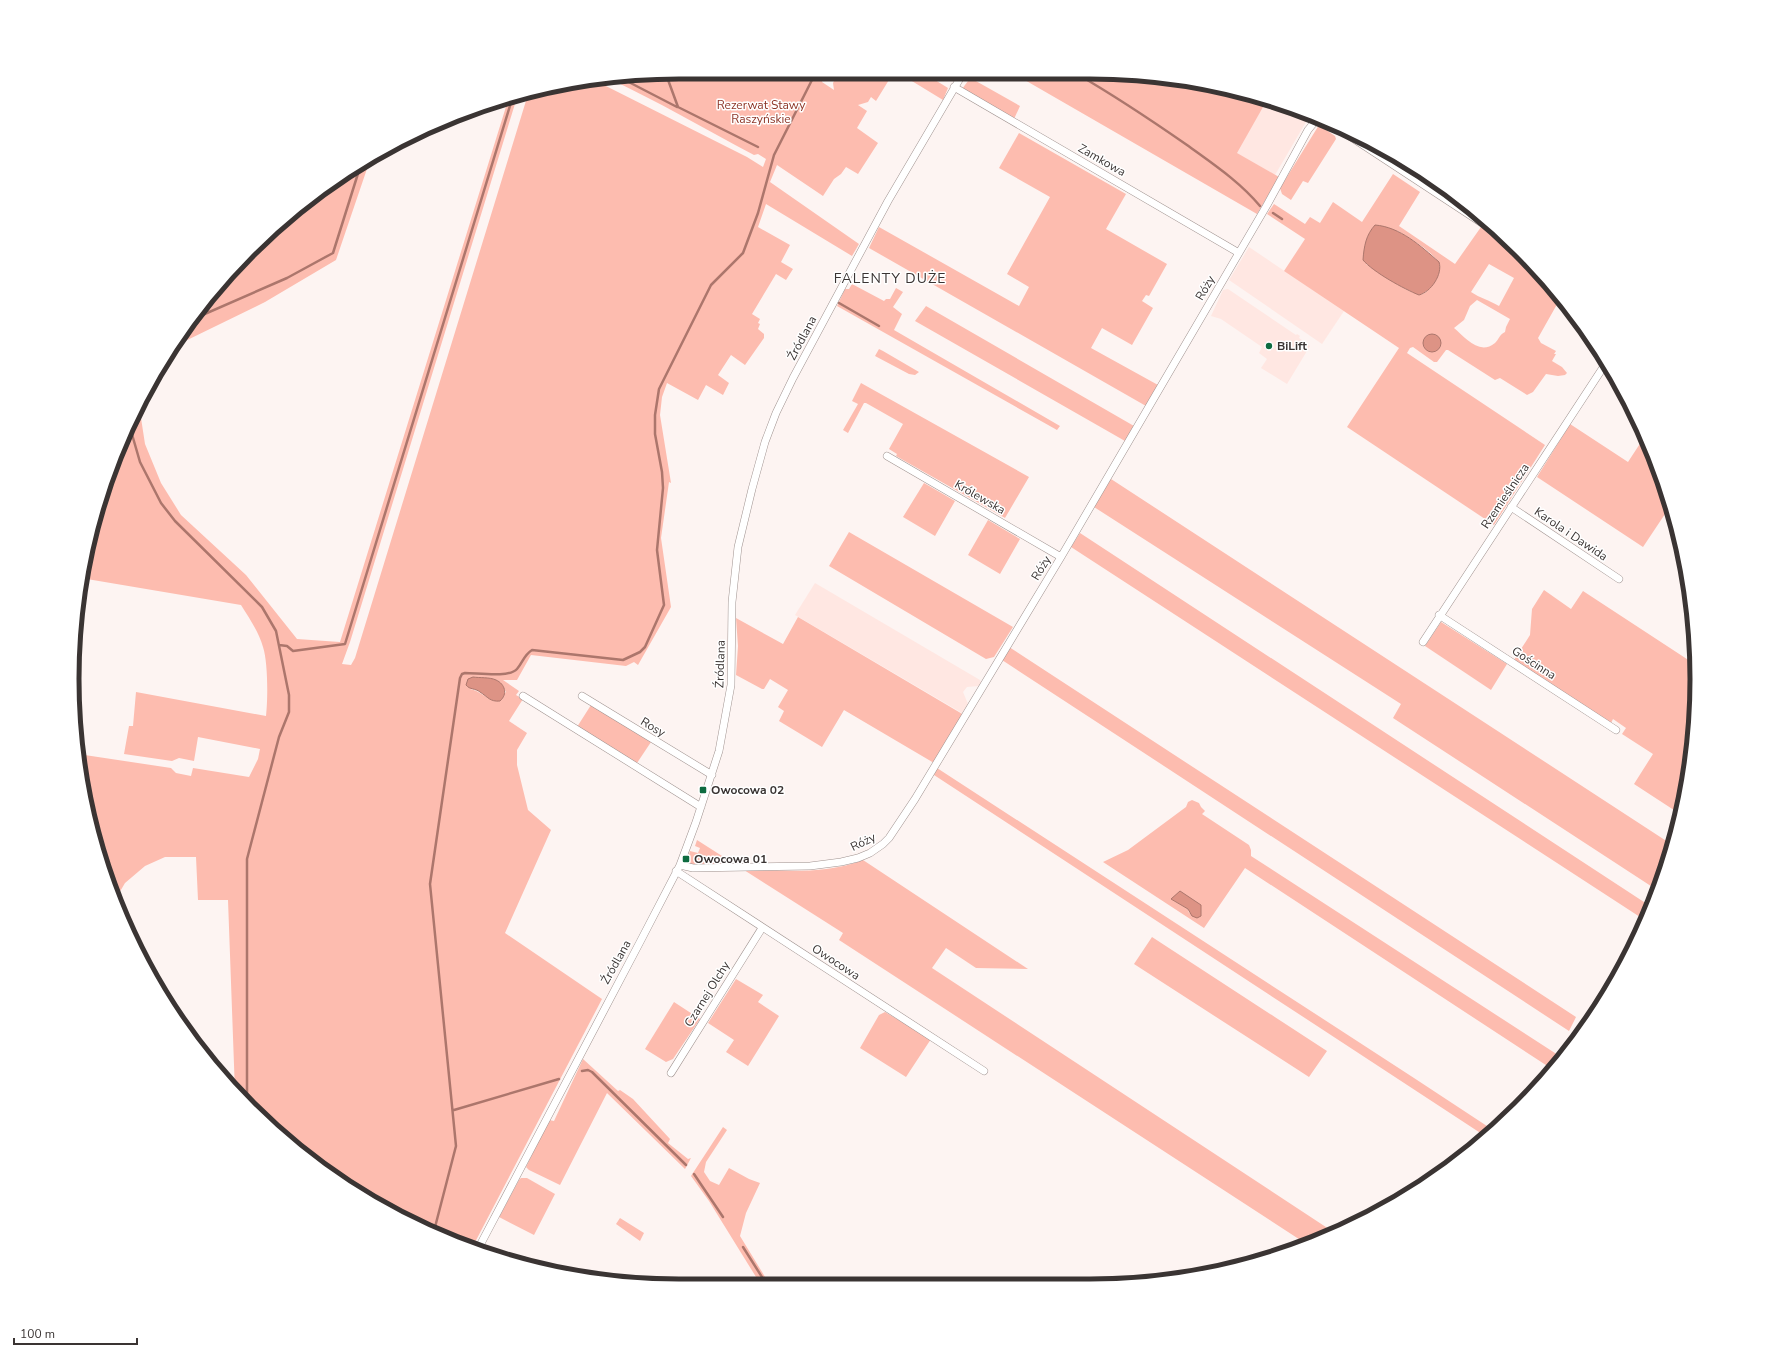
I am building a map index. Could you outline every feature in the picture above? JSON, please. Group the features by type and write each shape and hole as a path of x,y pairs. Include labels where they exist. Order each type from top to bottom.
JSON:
{"street":[{"name":"Źródlana","path":"480,1245 678,868 701,807 719,751 731,685 732,602 736,560 744,520 765,442 784,395 888,201 959,79"},
{"name":"Zamkowa","path":"954,87 1239,253"},
{"name":"Róży","path":"678,868 810,866 858,858 883,844 915,798 1061,557 1239,253 1308,130 1314,123"},
{"path":"1373,150 1463,209"},
{"name":"Rzemieślnicza","path":"1423,642 1603,368"},
{"name":"Królewska","path":"887,456 1061,557"},
{"name":"Karola i Dawida","path":"1512,507 1619,579"},
{"name":"Gościnna","path":"1439,616 1616,730"},
{"path":"523,696 701,807"},
{"name":"Rosy","path":"582,696 712,775"},
{"name":"Owocowa","path":"678,868 762,928 984,1071"},
{"name":"Czarnej Olchy","path":"671,1073 762,928"}],"shaded area":[{"path":"1264,105 1306,120 1306,122 1275,175 1236,153"},
{"path":"1375,225 1393,229 1410,238 1439,262 1440,267 1438,277 1428,290 1419,295 1381,275 1363,260 1366,241 1369,233"},
{"path":"1249,247 1344,311 1322,344 1229,280"},
{"path":"1228,289 1296,335 1297,334 1300,336 1299,338 1310,346 1287,384 1261,368 1267,359 1259,353 1262,347 1221,319 1211,316 1223,290"},
{"path":"1428,334 1436,334 1441,339 1439,350 1436,352 1428,352 1423,347 1423,339"},
{"path":"815,583 980,680 981,683 979,686 967,687 963,692 968,704 962,713 795,615"},
{"path":"473,677 491,678 502,684 505,692 500,701 489,699 478,691 468,687 466,685 468,679"},
{"path":"1180,891 1201,905 1201,916 1197,918 1192,916 1188,909 1171,899"}],"green space":[{"name":"Rezerwat Stawy Raszyńskie","path":"679,79 822,79 822,82 834,90 833,83 835,79 890,79 876,101 871,97 868,102 858,105 867,111 857,128 878,143 858,174 846,167 841,174 834,179 823,196 777,165 770,182 859,244 852,256 766,204 758,227 790,245 781,262 793,269 786,280 776,274 752,314 760,319 758,329 764,334 764,338 745,365 731,355 718,375 729,383 723,395 706,385 698,400 667,383 662,397 660,415 671,483 669,482 661,538 671,607 638,665 634,662 626,666 531,655 517,680 503,680 519,691 516,695 523,699 509,721 527,733 517,750 517,765 528,810 551,830 505,933 602,999 475,1243 414,1217 379,1199 346,1178 283,1130 235,1082 228,900 198,900 196,857 165,857 145,866 125,883 119,893 99,834 84,755 171,768 176,773 191,776 193,768 249,777 258,759 260,749 198,737 194,761 179,758 172,761 124,754 129,726 133,726 136,692 266,716 267,671 265,654 261,641 254,625 241,605 88,579 99,524 125,449 141,415 145,444 161,483 181,515 246,575 297,639 340,642 507,104 516,102 342,664 351,665 355,658 527,98 602,84 747,157 763,167 766,159 758,154 754,155 617,82","holes":["502,685 506,692 495,701 477,691 470,689"]},
{"path":"909,79 933,79 948,88 943,100"},
{"path":"965,79 972,79 1020,106 1014,119 962,89 968,81"},
{"path":"1023,79 1129,80 1168,84 1245,99 1264,105 1237,153 1279,177 1257,214"},
{"path":"1319,125 1335,136 1336,139 1308,183 1303,181 1291,200 1282,194 1280,188"},
{"path":"1019,133 1126,194 1106,229 1167,264 1149,296 1146,295 1142,301 1153,308 1132,345 1102,328 1091,348 1158,385 1146,406 869,248 879,227 1019,306 1029,287 1007,274 1050,197 999,168"},
{"path":"368,166 336,260 265,302 183,342 228,283 283,228 314,203"},
{"path":"1393,174 1420,192 1399,226 1455,264 1481,227 1493,235 1514,255 1541,283 1557,303 1538,338 1541,343 1556,351 1552,361 1562,367 1567,373 1565,375 1558,376 1546,374 1533,392 1527,395 1500,378 1495,380 1448,350 1446,350 1437,362 1434,362 1413,347 1410,348 1407,353 1545,445 1494,525 1347,427 1399,348 1284,271 1305,239 1267,214 1274,204 1305,224 1310,217 1320,223 1333,202 1362,222","holes":["1398,231 1428,251 1440,266 1432,285 1423,294 1418,294 1403,288 1366,264","1489,264 1514,278 1499,306 1471,292","1477,300 1510,319 1505,332 1495,343 1489,346 1483,347 1473,344 1454,328 1464,320 1470,306"]},
{"path":"852,284 884,301 886,299 890,299 896,288 903,292 893,307 902,314 894,330 1060,426 1057,430 837,306 845,289 849,289"},
{"path":"926,306 1134,426 1125,441 915,321"},
{"path":"879,349 919,372 915,375 909,374 875,356"},
{"path":"861,383 1029,477 1005,518 896,456 897,454 889,449 903,424 866,403 864,403 848,433 843,430 858,404 852,401"},
{"path":"1570,424 1628,462 1641,442 1666,512 1643,547 1537,477"},
{"path":"1111,479 1668,842 1652,887 1393,718 1401,704 1094,507"},
{"path":"924,483 955,501 935,536 903,517"},
{"path":"988,520 1020,539 1000,574 968,555"},
{"path":"849,532 1013,627 994,657 986,659 829,566"},
{"path":"1080,533 1646,903 1640,917 1071,547"},
{"path":"1544,590 1571,609 1583,591 1690,661 1689,718 1685,757 1675,811 1634,784 1653,754 1622,734 1626,728 1613,719 1611,723 1514,660 1530,635 1532,609"},
{"path":"798,617 964,715 934,763 844,710 822,747 779,721 784,711 778,707 788,690 770,679 764,689 762,689 736,675 738,646 736,618 783,644"},
{"path":"1441,622 1507,664 1491,690 1425,646"},
{"path":"1009,647 1576,1017 1569,1031 1002,660"},
{"path":"591,705 651,742 637,763 577,727"},
{"path":"937,768 1489,1127 1481,1134 934,775"},
{"path":"1192,800 1199,803 1205,811 1202,814 1249,845 1251,856 1557,1055 1548,1066 1245,868 1204,928 1103,862 1128,850 1186,807 1188,802","holes":["1171,899 1201,905 1189,913 1188,909"]},
{"path":"697,840 733,863 692,865 687,862 690,851 698,853 700,848 695,846"},
{"path":"863,860 1028,969 976,968 946,948 932,968 1329,1229 1301,1240 839,940 843,933 744,870 804,871 849,865"},
{"path":"1633,933 1627,945 1626,944"},
{"path":"1152,937 1327,1051 1309,1077 1134,964"},
{"path":"736,979 763,995 758,1002 779,1016 748,1066 726,1052 734,1040 708,1023"},
{"path":"674,1002 700,1019 673,1059 666,1062 645,1049"},
{"path":"885,1012 931,1039 906,1077 860,1048 879,1015"},
{"path":"583,1059 618,1091 620,1090 633,1099 670,1139 668,1143 688,1159 691,1158 685,1169 607,1093 560,1185 529,1170 526,1167 549,1120 554,1121"},
{"path":"723,1127 727,1130 706,1162 704,1172 710,1181 719,1185 729,1168 760,1183 746,1213 740,1236 766,1279 757,1279 709,1201 691,1176"},
{"path":"521,1178 527,1178 555,1194 534,1235 499,1217"},
{"path":"620,1218 644,1233 640,1241 616,1224"}],"waterway":[{"path":"668,79 678,107 758,147"},
{"path":"435,1227 456,1146 430,884 460,678 462,674 465,673 500,674 513,672 517,669 525,656 532,650 623,660 640,652 645,647 664,605 657,550 663,488 662,472 655,434 655,415 659,389 711,285 743,253 758,213 774,155 812,79"},
{"path":"1085,79 1133,108 1216,166 1235,181 1260,206"},
{"path":"627,81 677,107"},
{"path":"279,645 287,646 293,651 345,644 511,103"},
{"path":"202,315 287,278 333,253 358,172"},
{"path":"1273,213 1282,219"},
{"path":"839,303 879,326"},
{"path":"132,434 140,462 161,503 175,521 262,607 276,631 289,695 289,712 279,737 247,859 247,1095"},
{"path":"582,1071 588,1070 592,1072 686,1165"},
{"path":"454,1110 559,1079"},
{"path":"694,1174 723,1217"},
{"path":"743,1247 763,1279"}],"place":[{"name":"BiLift","path":"1269,346"},
{"name":"Owocowa 02","path":"703,790"},
{"name":"Owocowa 01","path":"686,859"}],"district":[{"name":"FALENTY DUŻE","path":"890,278"}]}
